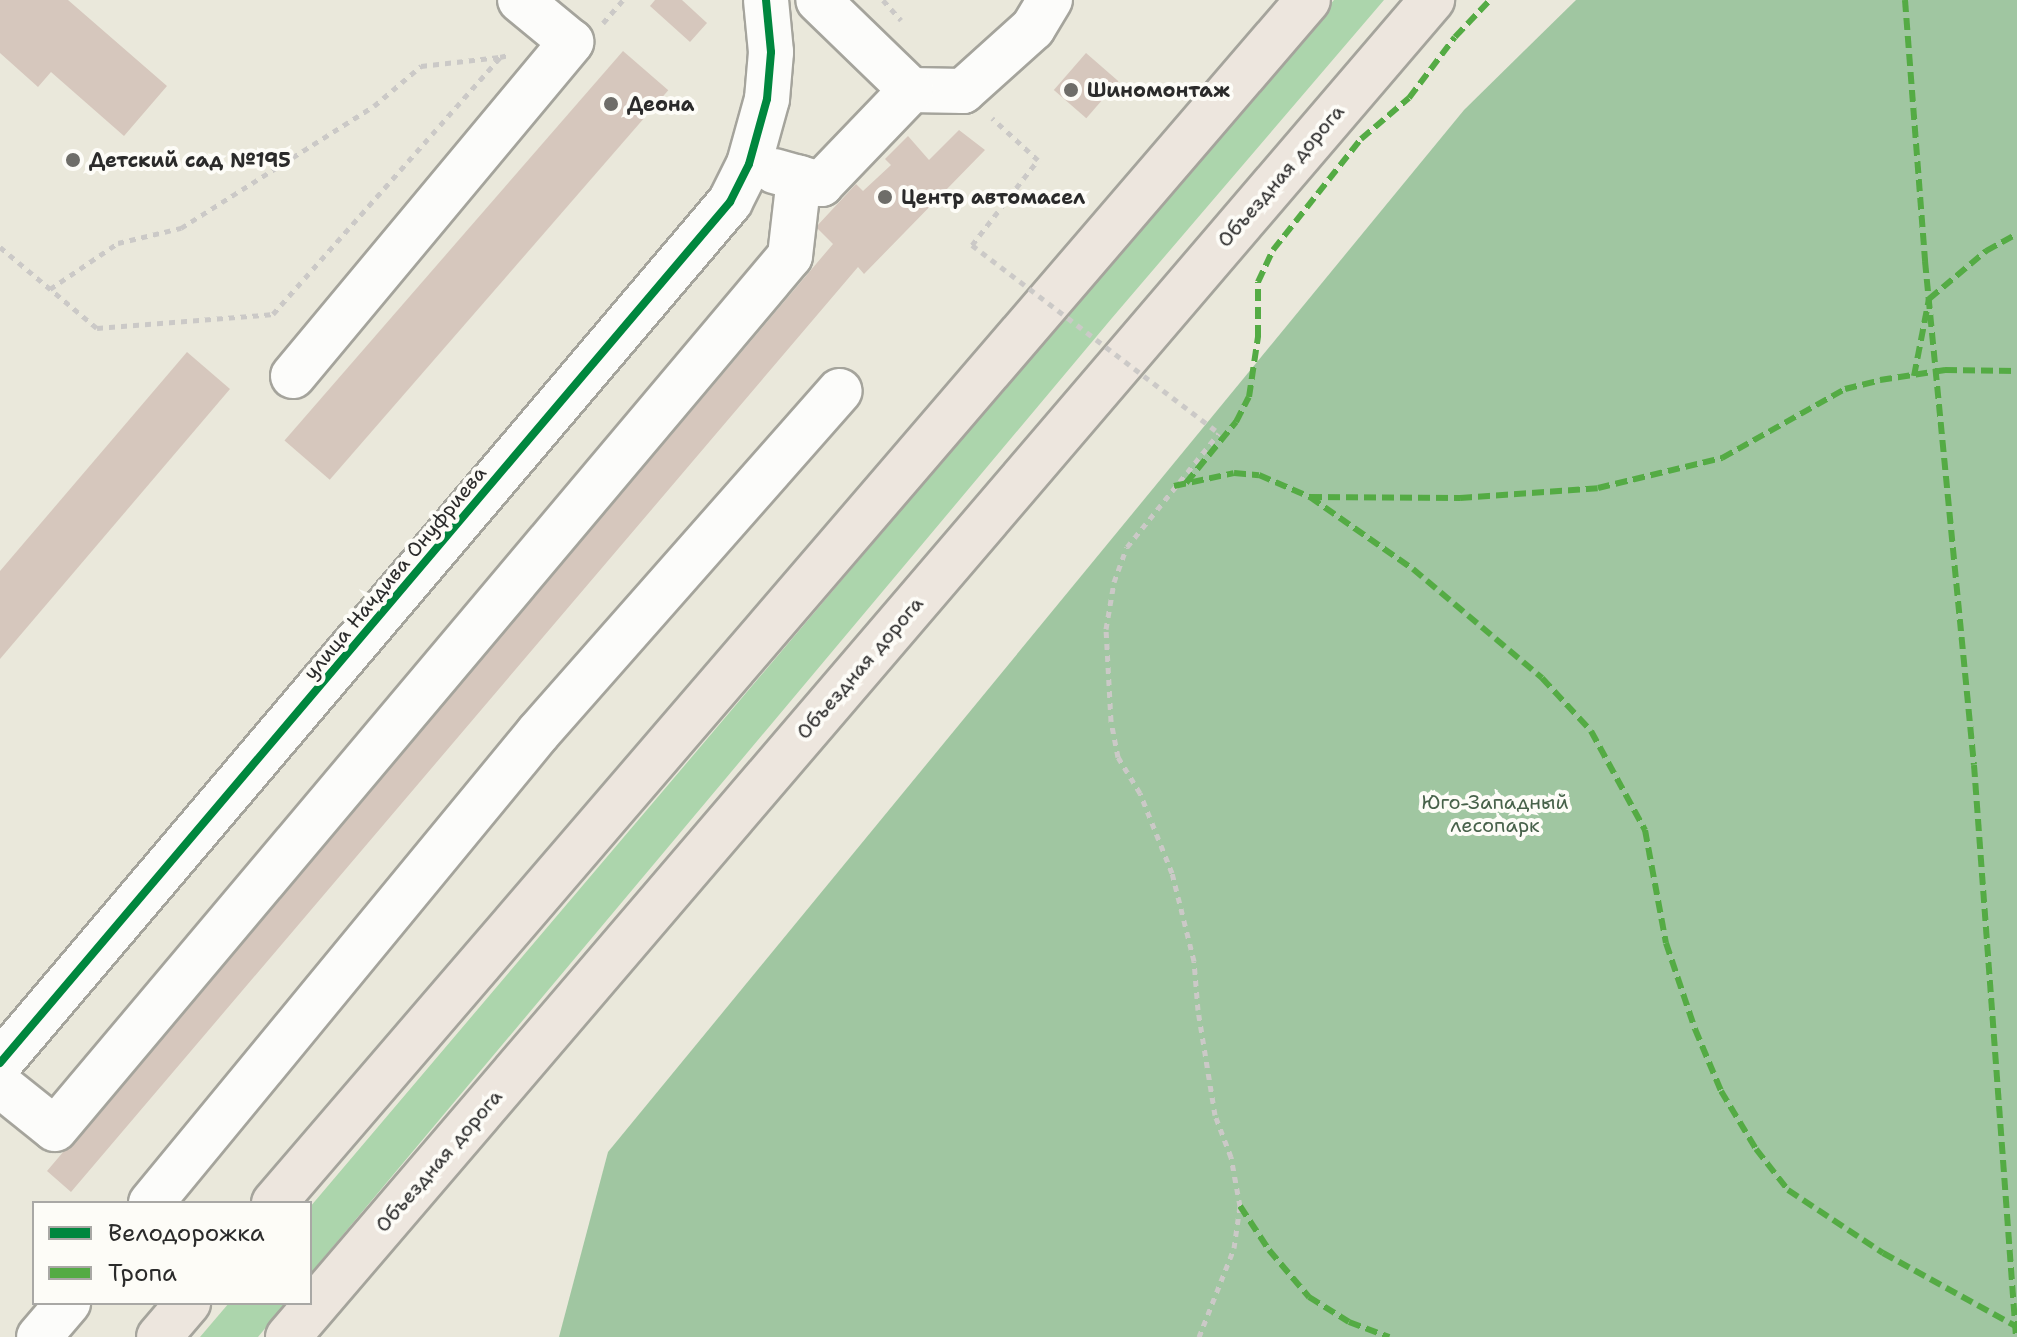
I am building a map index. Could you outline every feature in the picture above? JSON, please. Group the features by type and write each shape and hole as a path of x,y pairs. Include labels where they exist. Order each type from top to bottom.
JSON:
{"main road":[{"path":"276,1201 1308,0"},
{"name":"Объездная дорога","path":"288,1337 1432,0"},
{"path":"159,1337 186,1305"}],"street":[{"path":"293,376 571,42 520,0"},
{"name":"улица Начдива Онуфриева","path":"0,1063 730,202 749,164 769,79 770,25 766,0"},
{"path":"818,0 911,90 963,91 1033,28 1050,0"},
{"path":"749,164 821,184 911,90"},
{"path":"0,1085 55,1129 790,256 799,178"},
{"path":"153,1201 538,733 839,391"},
{"path":"39,1337 66,1305"}],"path":[{"path":"50,289 118,243 181,228 374,106 421,66 500,57 571,42 594,34 623,0"},
{"path":"0,247 97,328 273,314 500,57"},
{"path":"1015,186 972,245 1219,433 1127,547 1114,582 1106,629 1111,721 1118,757 1140,793 1172,873 1194,961 1215,1115 1231,1157 1240,1206 1234,1248 1199,1337"}],"green space":[{"path":"1334,0 1384,0 1112,318 312,1272 312,1205"},
{"name":"Юго-Западный лесопарк","path":"1576,0 2017,0 2017,1337 559,1337 608,1152 1464,110"},
{"path":"227,1305 284,1305 258,1337 200,1337"}],"building":[{"path":"0,0 68,0 167,86 124,136 51,72 38,87 0,53"},
{"path":"655,0 682,0 707,23 690,42 650,6"},
{"path":"623,51 668,90 330,480 284,440"},
{"path":"1086,53 1118,81 1086,118 1054,90"},
{"path":"959,130 985,150 864,274 858,267 71,1192 47,1171 833,244 816,227 856,184 863,191 891,165 885,159 908,136 929,160"},
{"path":"187,352 230,389 0,659 0,571"}],"marked path":[{"path":"1186,483 1236,422 1249,397 1258,337 1258,282 1273,250 1361,139 1409,98 1455,37 1490,0"},
{"path":"1905,0 1925,261 1974,765 2016,1337"},
{"path":"1914,376 1929,299 1986,251 2017,234"},
{"path":"1310,497 1460,498 1598,488 1722,458 1845,389 1945,370 2017,371"},
{"path":"1174,486 1234,473 1259,475 1310,497 1413,569 1542,678 1591,731 1645,830 1666,943 1695,1029 1721,1091 1756,1149 1788,1190 1883,1253 2017,1327"},
{"path":"1240,1206 1269,1250 1309,1297 1349,1322 1389,1337"}],"cycle path":[{"path":"0,1063 730,202 749,164 767,99 771,52 766,0"}],"place":[{"name":"Шиномонтаж","path":"1071,90"},
{"name":"Деона","path":"611,104"},
{"name":"Детский сад №195","path":"73,160"},
{"name":"Центр автомасел","path":"885,197"}]}
